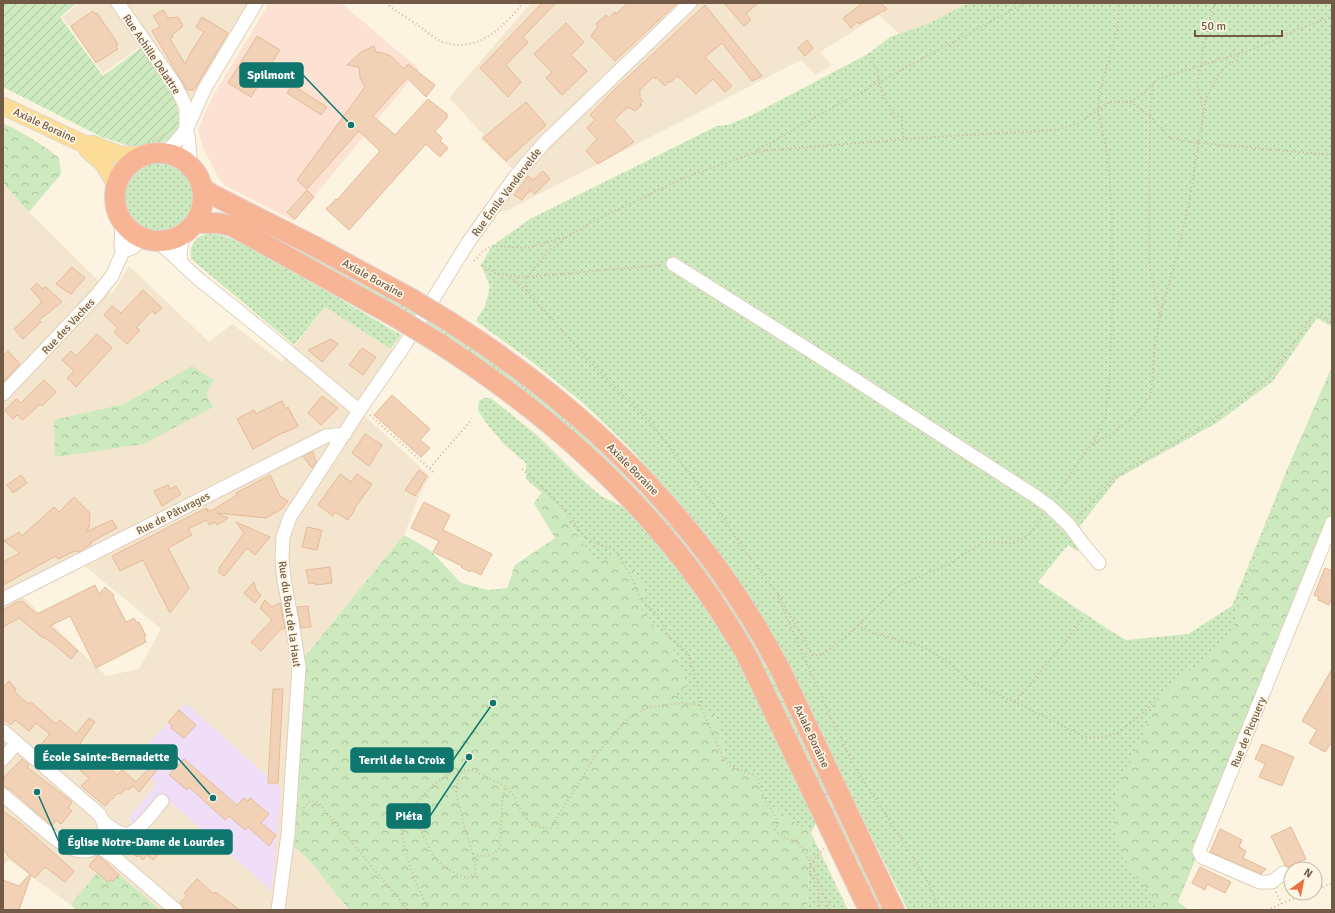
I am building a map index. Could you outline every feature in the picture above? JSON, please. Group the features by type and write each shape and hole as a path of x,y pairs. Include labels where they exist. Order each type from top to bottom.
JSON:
{"highway":[{"name":"Axiale Boraine","path":"150,240 133,233 122,221 115,206 114,198 116,185 125,167 144,149 154,153 165,144 191,166 198,176 202,188 202,208 189,228"},
{"name":"Axiale Boraine","path":"202,188 410,298 477,339 557,398 638,472 660,495 716,565 747,610 772,653 894,910"},
{"path":"150,240 168,240 189,228 218,223 232,226 394,316 437,342 511,392 587,457 643,514 685,562 708,594 746,654 869,910"}],"main road":[{"name":"Axiale Boraine","path":"3,106 86,145 92,144 120,154 144,149"},
{"name":"Axiale Boraine","path":"86,145 88,150 103,163 116,185"}],"street":[{"name":"Rue Achille Delattre","path":"118,3 175,85 186,107 186,130"},
{"path":"165,144 186,130 205,88 256,3"},
{"name":"Rue Émile Vandervelde","path":"360,409 404,346 469,241 523,167 544,143 690,3"},
{"path":"186,130 191,166"},
{"name":"Rue des Vaches","path":"3,394 101,292 114,272 123,251 121,246 122,221"},
{"path":"181,262 180,253 189,228"},
{"path":"123,251 150,240 169,250 188,270 360,409"},
{"path":"673,264 809,350 1049,506 1069,525 1099,563"},
{"name":"Rue du Bout de la Haut","path":"278,910 288,834 299,667 284,580 282,558 283,537 290,516 360,409"},
{"name":"Rue de Pâturages","path":"3,599 326,436 345,434"},
{"name":"Rue de Picquery","path":"1283,873 1272,882 1260,882 1202,857 1199,851 1332,523"},
{"path":"3,731 99,814 105,824 106,832 104,839 98,846 86,851 70,848 59,841 3,795"},
{"path":"3,759 17,743"},
{"path":"105,824 118,832 124,834 130,833 136,830 162,801"},
{"path":"98,846 114,857 176,910"}],"path":[{"path":"386,3 441,41 454,44 469,44 484,39 497,32 523,3"},
{"path":"527,291 526,277 550,250 568,236 606,215 681,179 753,153 1025,3"},
{"path":"1093,444 1106,415 1110,369 1113,297 1112,212 1109,165 1098,111 1100,90 1118,27 1119,3"},
{"path":"1203,112 1197,83 1204,45 1214,6 1218,3"},
{"path":"753,153 772,150 904,140 1057,130 1080,123 1109,102 1130,102 1144,93 1158,79 1239,54 1332,17"},
{"path":"868,54 877,70 879,83 894,117 901,116 904,140"},
{"path":"509,276 527,291 588,360 650,424 719,512 774,589 812,655 822,656 858,625 898,586 949,564 983,542 1014,543 1029,534 1086,450 1093,444 1115,432 1133,418 1150,396 1154,351 1160,317 1176,261 1189,204 1206,98 1218,76 1225,67 1236,60 1239,54"},
{"path":"1153,84 1150,116 1150,261 1160,317"},
{"path":"1130,102 1150,116 1170,138 1199,143 1332,155"},
{"path":"144,149 152,142 165,144"},
{"path":"474,262 483,251 492,246 528,248 568,236"},
{"path":"481,265 491,272 509,276 526,277 673,264"},
{"path":"1069,525 1115,477 1211,421 1268,379 1315,313 1330,322 1332,314"},
{"path":"360,409 433,472"},
{"path":"430,468 472,419"},
{"path":"522,469 551,496 570,517 584,536 615,550 633,580 641,600 658,615 667,634 688,653 700,695 700,705 725,762 732,768 752,774 758,778 766,801 778,822 775,830 781,836 799,844 810,863 830,910"},
{"path":"774,589 854,768 883,810 929,884 939,910"},
{"path":"1015,702 1062,646 1083,618"},
{"path":"858,625 873,633 920,646 942,658 971,682 1015,702 1085,738 1096,738 1112,735 1126,726 1159,698"},
{"path":"428,910 402,839 401,822 405,819 420,797 432,787 455,771 472,770 505,786 514,796 520,809 532,825 550,829 596,755 625,721 646,708 684,703 700,705"},
{"path":"405,819 418,824 433,855 444,866 467,878 475,873 475,861 456,793 458,778 463,771"},
{"path":"473,854 485,856 492,855 500,848 502,802 505,786"},
{"path":"302,814 304,807 311,801 318,802 408,910"},
{"path":"810,863 810,873 819,892 819,910"},
{"path":"1267,910 1288,901"}],"shaded area":[{"path":"80,3 258,3 197,103 186,98 146,43 103,73 62,17"},
{"path":"269,3 341,3 419,69 294,221 224,185 204,150 198,130 210,101"},
{"path":"531,3 968,3 930,23 900,34 879,15 820,52 832,65 816,75 801,60 508,210 487,214 518,172 508,165 481,139 483,134 449,98"},
{"path":"3,183 29,212 112,294 129,266 209,342 232,324 282,362 325,307 399,354 359,411 430,476 419,496 404,535 297,666 283,838 309,860 349,910 78,910 9,860 3,865","holes":["85,566 161,629 139,669 106,676 23,597","157,784 272,890 170,802 145,833 128,819"]},
{"path":"186,703 281,789 272,891 170,802 145,833 128,819 157,784 133,761"}],"green space":[{"path":"3,3 77,3 60,17 103,76 141,48 169,85 177,102 179,121 177,132 168,140 158,144 136,148 102,137 3,87"},
{"path":"968,3 1332,3 1332,327 1317,318 1273,381 1218,422 1118,478 1079,527 1088,538 1077,551 1068,545 1038,582 1126,640 1188,634 1232,606 1286,472 1332,367 1160,905 1154,910 908,910 766,624 734,575 701,532 631,449 583,403 531,361 476,321 485,306 490,287 481,265 492,246 530,219 717,126 728,125 752,115 868,54 890,37 930,23"},
{"path":"3,123 32,139 59,158 61,174 29,212 3,183"},
{"path":"159,160 180,166 190,176 196,197 190,218 180,228 159,234 138,228 128,218 122,197 128,176 138,166"},
{"path":"243,223 278,238 410,306 515,373 650,495 746,621 887,910 875,910 765,675 601,461"},
{"path":"210,233 221,235 237,241 401,335 391,349 325,307 294,345 191,259 191,249 194,242 200,237"},
{"path":"192,366 214,380 206,393 213,407 144,444 55,457 54,420 124,404"},
{"path":"1332,367 1332,523 1178,902 1189,910 1154,910 1159,905 1125,860 1113,825 1118,790 1159,698 1186,673 1213,653 1230,635 1286,472"},
{"path":"484,398 491,398 538,436 580,478 601,496 621,506 634,515 679,568 737,652 817,820 811,833 765,801 758,778 732,767 725,762 719,723 673,695 686,688 677,655 642,610 644,588 600,562 584,545 559,507 526,479 526,463 504,444 478,411 479,401"},
{"path":"542,492 559,507 584,545 600,562 613,557 636,573 644,588 642,610 677,655 686,688 674,695 710,711 719,723 725,762 732,767 752,774 758,778 765,801 811,833 807,910 349,910 309,860 283,838 297,666 404,535 430,550 461,583 489,590 507,588 515,565 555,538 534,503"},
{"path":"811,833 848,910 807,910"},
{"path":"110,867 160,910 76,910 71,904 98,872"}],"building":[{"path":"542,3 556,3 523,37 528,42 506,65 521,82 508,97 480,68"},
{"path":"628,3 677,3 615,61 591,36 598,26 596,24 606,15 609,18"},
{"path":"724,3 758,3 746,14 751,20 744,26"},
{"path":"863,3 881,3 887,9 859,24 857,22 851,28 843,18"},
{"path":"705,5 762,76 752,81 722,43 705,57 732,86 725,92 713,79 696,94 677,76 665,86 656,77 655,79 653,77 640,90 640,98 643,101 640,104 642,105 635,111 628,107 614,120 634,142 598,164 586,151 597,139 587,128 595,120 590,115 613,91"},
{"path":"163,10 168,18 178,17 183,26 172,35 173,37 170,39 185,64 204,32 196,27 202,17 228,33 194,90 187,90 152,31 160,27 153,16"},
{"path":"93,11 95,14 97,13 118,44 116,46 118,49 96,63 71,26"},
{"path":"566,23 584,42 571,55 587,71 562,95 546,78 552,72 534,54"},
{"path":"257,36 280,50 251,97 228,83"},
{"path":"807,40 813,48 805,56 798,48"},
{"path":"374,46 376,52 391,56 404,69 408,64 435,85 426,97 407,78 373,116 395,135 428,99 447,114 447,118 435,131 442,138 440,141 448,148 440,157 426,144 349,230 326,209 336,199 337,200 380,151 359,131 307,189 297,180 365,87 360,78 359,67 347,65 361,52"},
{"path":"292,85 327,107 321,115 287,93"},
{"path":"526,102 546,125 506,161 483,138"},
{"path":"543,171 550,179 535,194 530,190 522,200 514,195 528,176 533,180"},
{"path":"307,190 314,197 295,219 287,212"},
{"path":"72,267 85,278 71,294 56,284"},
{"path":"37,283 42,289 46,287 62,302 39,320 41,322 23,339 14,329 42,302 31,289"},
{"path":"143,290 162,308 155,314 152,311 136,328 140,330 127,344 114,332 118,328 104,315 112,306 121,313"},
{"path":"97,334 112,348 76,387 67,378 74,371 62,360 71,351 76,356"},
{"path":"331,339 338,344 322,362 308,350"},
{"path":"362,348 376,357 363,375 349,365"},
{"path":"8,351 20,364 3,382 3,356"},
{"path":"44,380 56,392 42,406 40,404 23,420 17,415 13,419 5,410 16,399 21,403"},
{"path":"392,395 430,429 420,440 430,448 421,457 374,415"},
{"path":"322,396 338,408 321,425 308,413"},
{"path":"282,401 286,409 288,407 298,426 253,449 237,419 254,410 256,414"},
{"path":"365,434 382,445 369,466 352,453"},
{"path":"313,452 316,462 312,468 303,456"},
{"path":"419,470 427,476 415,496 405,490"},
{"path":"340,474 351,482 357,474 372,484 348,520 335,512 333,516 318,505"},
{"path":"21,475 27,483 13,493 7,485"},
{"path":"270,475 280,496 288,501 283,508 266,518 217,513 228,518 217,525 215,522 210,525 206,520 188,529 192,535 168,548 189,588 170,613 143,560 120,571 112,556 206,508 208,512 207,509 211,511 237,495 236,493"},
{"path":"168,485 170,489 176,486 181,494 162,506 154,491"},
{"path":"74,497 90,513 89,527 86,532 112,520 117,528 91,542 91,544 79,552 75,551 58,559 56,556 3,585 3,562 20,553 4,541 19,532 22,536 54,507 59,512"},
{"path":"424,502 450,515 443,530 492,554 481,575 471,570 470,572 461,567 462,566 433,552 439,541 411,528"},
{"path":"236,522 270,537 255,555 247,548 224,576 218,572 220,569 219,568 244,533"},
{"path":"307,527 322,530 317,550 302,547"},
{"path":"330,567 332,583 315,585 315,583 309,584 306,570"},
{"path":"1325,568 1332,571 1332,597 1329,605 1318,600 1319,597 1314,595"},
{"path":"254,582 256,590 261,595 255,603 244,593"},
{"path":"95,585 99,594 105,587 114,595 113,597 126,622 134,618 137,623 139,622 146,636 144,637 146,642 96,668 70,616 50,626 78,651 71,659 19,618 3,627 3,610 15,603 22,601 37,614"},
{"path":"265,600 272,607 280,603 285,628 281,629 261,651 251,642 272,620 260,608"},
{"path":"308,606 311,627 301,628 297,607"},
{"path":"1332,669 1332,742 1325,752 1309,743 1317,730 1302,721"},
{"path":"9,681 16,689 14,691 28,704 31,702 56,724 60,720 76,734 89,718 95,722 80,743 117,775 122,770 136,782 152,765 157,770 139,792 133,786 128,790 126,788 121,794 118,793 105,806 81,786 89,778 67,759 60,767 38,748 50,734 36,723 29,731 15,720 11,725 3,718 3,688"},
{"path":"273,689 283,689 278,783 268,783"},
{"path":"179,710 196,725 184,738 171,728 172,726 168,722"},
{"path":"1262,744 1294,757 1282,786 1259,777 1265,764 1255,759"},
{"path":"22,759 29,765 27,767 72,802 68,808 72,811 61,824 56,820 52,826 9,788 8,789 3,785 4,777"},
{"path":"184,759 237,805 244,798 248,801 250,798 269,814 261,823 276,835 269,846 248,827 245,830 229,816 225,820 189,787 187,790 169,775"},
{"path":"3,811 21,824 74,871 65,882 45,867 35,878 31,875 19,910 3,910 3,880 19,886 30,874 3,850"},
{"path":"1291,827 1306,859 1302,861 1283,861 1271,836"},
{"path":"1220,829 1242,840 1239,847 1246,851 1243,858 1266,869 1261,874 1210,852"},
{"path":"147,830 165,847 153,860 147,855 143,860 128,849"},
{"path":"98,855 119,875 113,881 111,880 108,882 89,866"},
{"path":"1200,867 1231,882 1225,893 1207,884 1205,890 1192,883"},
{"path":"197,879 214,894 215,892 240,910 185,910 180,903 187,895 184,893"}],"place":[{"name":"Spilmont","path":"351,125"},
{"name":"Terril de la Croix","path":"493,703"},
{"name":"Piéta","path":"469,757"},
{"name":"Église Notre-Dame de Lourdes","path":"37,792"},
{"name":"École Sainte-Bernadette","path":"213,798"}]}
